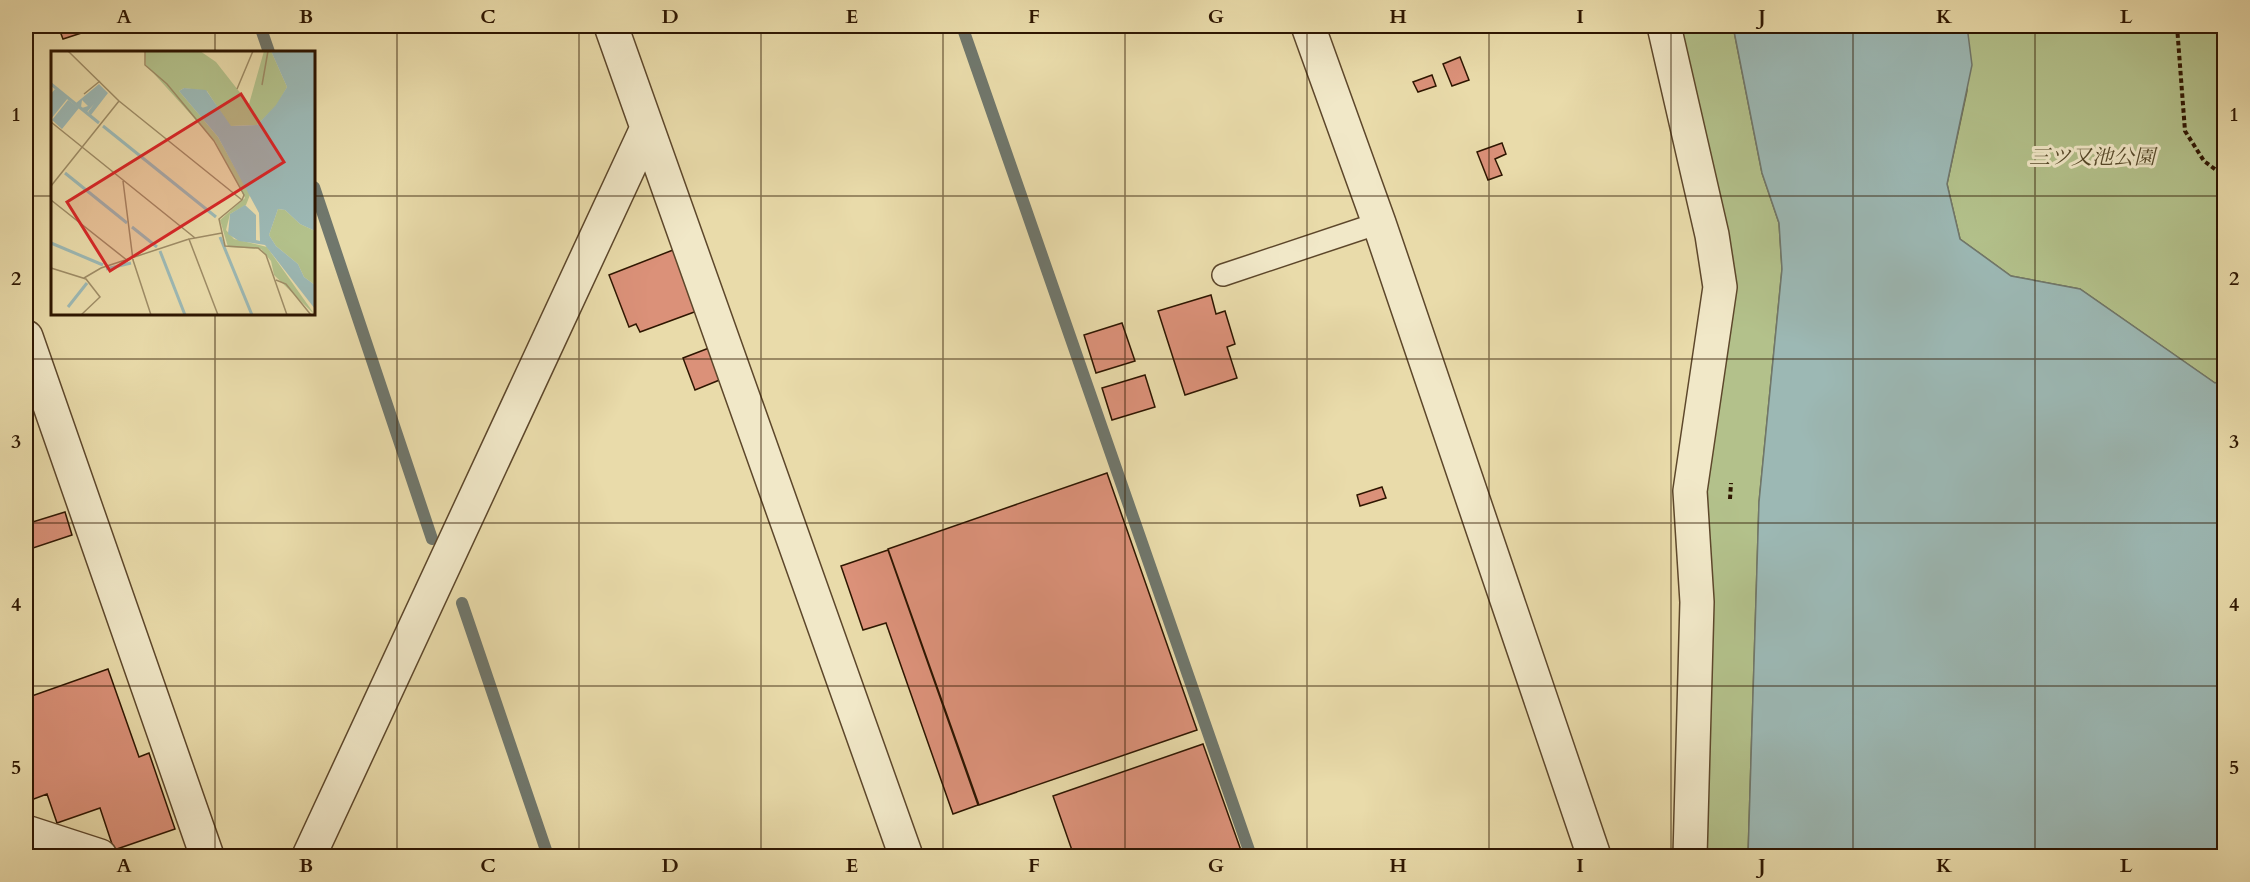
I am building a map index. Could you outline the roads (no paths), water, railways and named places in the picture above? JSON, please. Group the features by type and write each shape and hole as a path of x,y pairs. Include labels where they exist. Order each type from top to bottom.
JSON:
{"street":[{"path":"611,26 906,856"},
{"path":"1308,26 1379,223 1594,856"},
{"path":"1664,26 1712,235 1720,287 1690,491 1697,602 1690,856"},
{"path":"309,856 647,128"},
{"path":"26,338 207,856"},
{"path":"26,832 100,856"}],"lane":[{"path":"1223,275 1379,223"}],"water":[{"path":"1733,26 1967,26 1972,65 1947,184 1960,239 2011,276 2080,289 2215,383 2224,380 2224,856 1748,856 1759,502 1782,269 1779,223 1762,173"}],"waterway":[{"path":"260,26 269,51"},
{"path":"962,26 1251,856"},
{"path":"315,190 432,539"},
{"path":"462,603 548,856"}],"park label":[{"name":"三ツ又池公園","path":"2092,157"}]}
